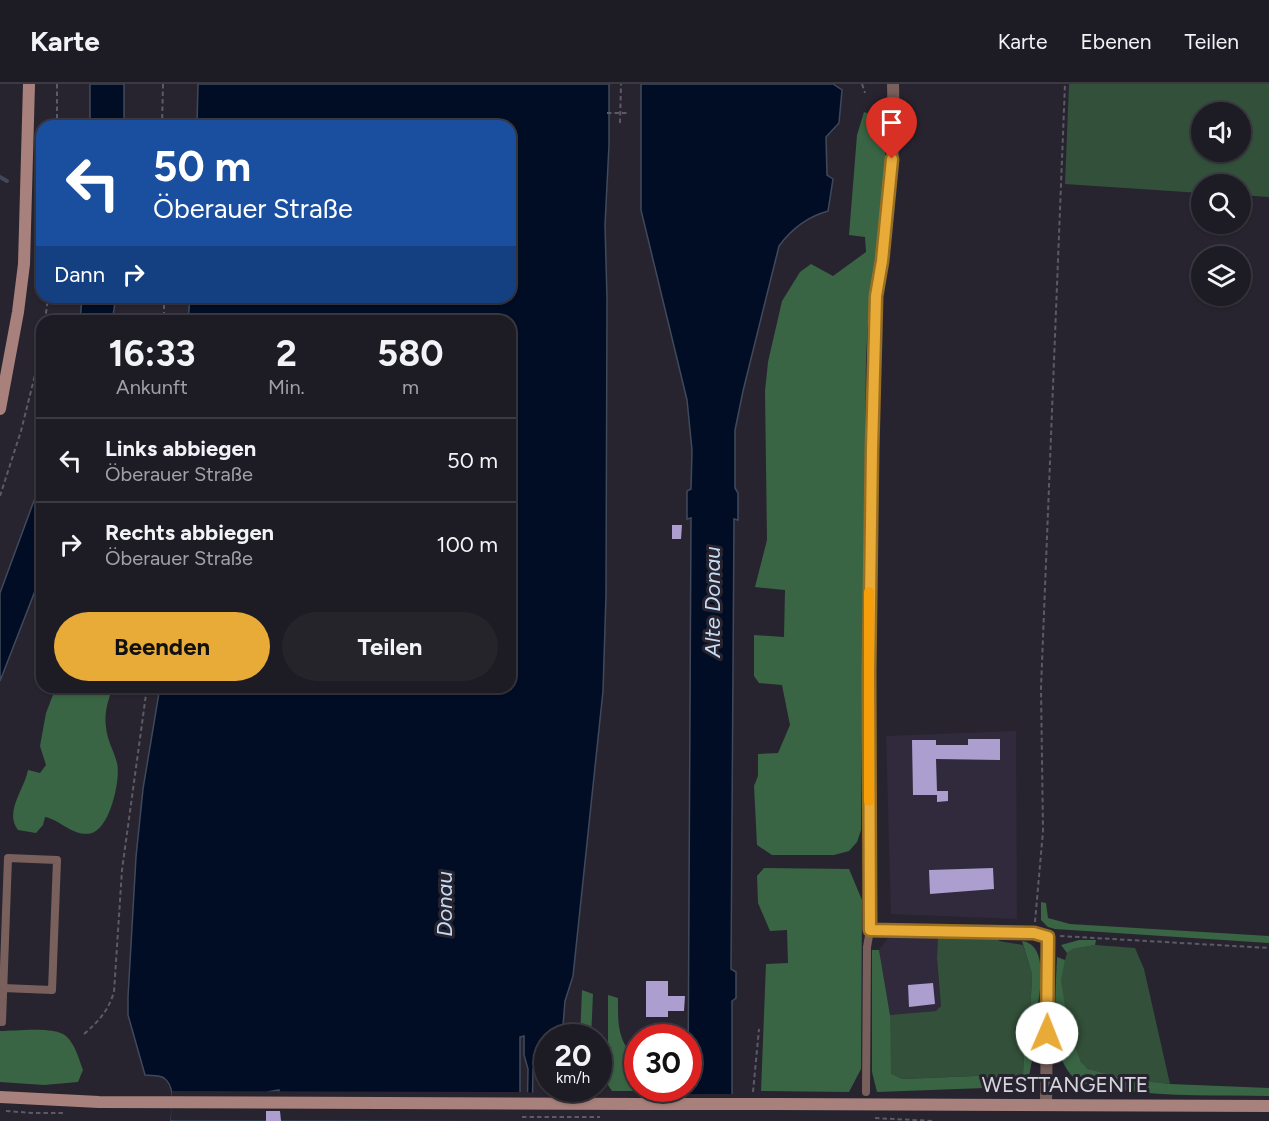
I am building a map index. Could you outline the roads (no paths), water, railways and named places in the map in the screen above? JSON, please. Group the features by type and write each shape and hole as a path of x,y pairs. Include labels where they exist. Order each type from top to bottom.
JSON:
{"main road":[{"path":"0,409 18,312 24,264 29,84"},
{"name":"WESTTANGENTE","path":"0,1097 90,1102 542,1111 637,1104 863,1111 1046,1104 1269,1106"}],"street":[{"path":"893,84 894,136 882,261 876,296 869,672 870,930 1034,933 1048,937 1046,1104"}],"lane":[{"path":"2,987 52,990 57,860 8,858 2,987 2,1022"},
{"path":"866,1092 867,947 870,930"}],"water":[{"path":"90,84 124,84 124,120 90,120"},
{"name":"Donau","path":"198,84 609,84 605,225 606,595 603,691 573,976 565,1001 563,1024 534,1024 532,1121 527,1121 528,1069 524,1055 524,1036 520,1037 520,1121 281,1121 279,1090 268,1092 266,1121 171,1121 172,1092 170,1086 162,1077 145,1075 128,1015 136,857 143,789 159,693 516,693 516,315 188,315 190,303 516,303 516,120 197,120"},
{"name":"Alte Donau","path":"641,84 833,84 842,90 839,123 826,137 827,175 833,179 828,211 800,224 779,246 735,430 735,488 738,493 738,520 734,519 731,969 736,972 736,998 732,1001 732,1098 684,1121 686,1102 702,1102 702,1024 688,1024 691,518 687,519 687,491 691,489 692,450 687,400 641,210"},
{"path":"82,303 115,303 113,315 80,315"},
{"path":"36,495 36,588 0,681 0,593"}],"waterway":[{"path":"0,177 7,181"}]}
